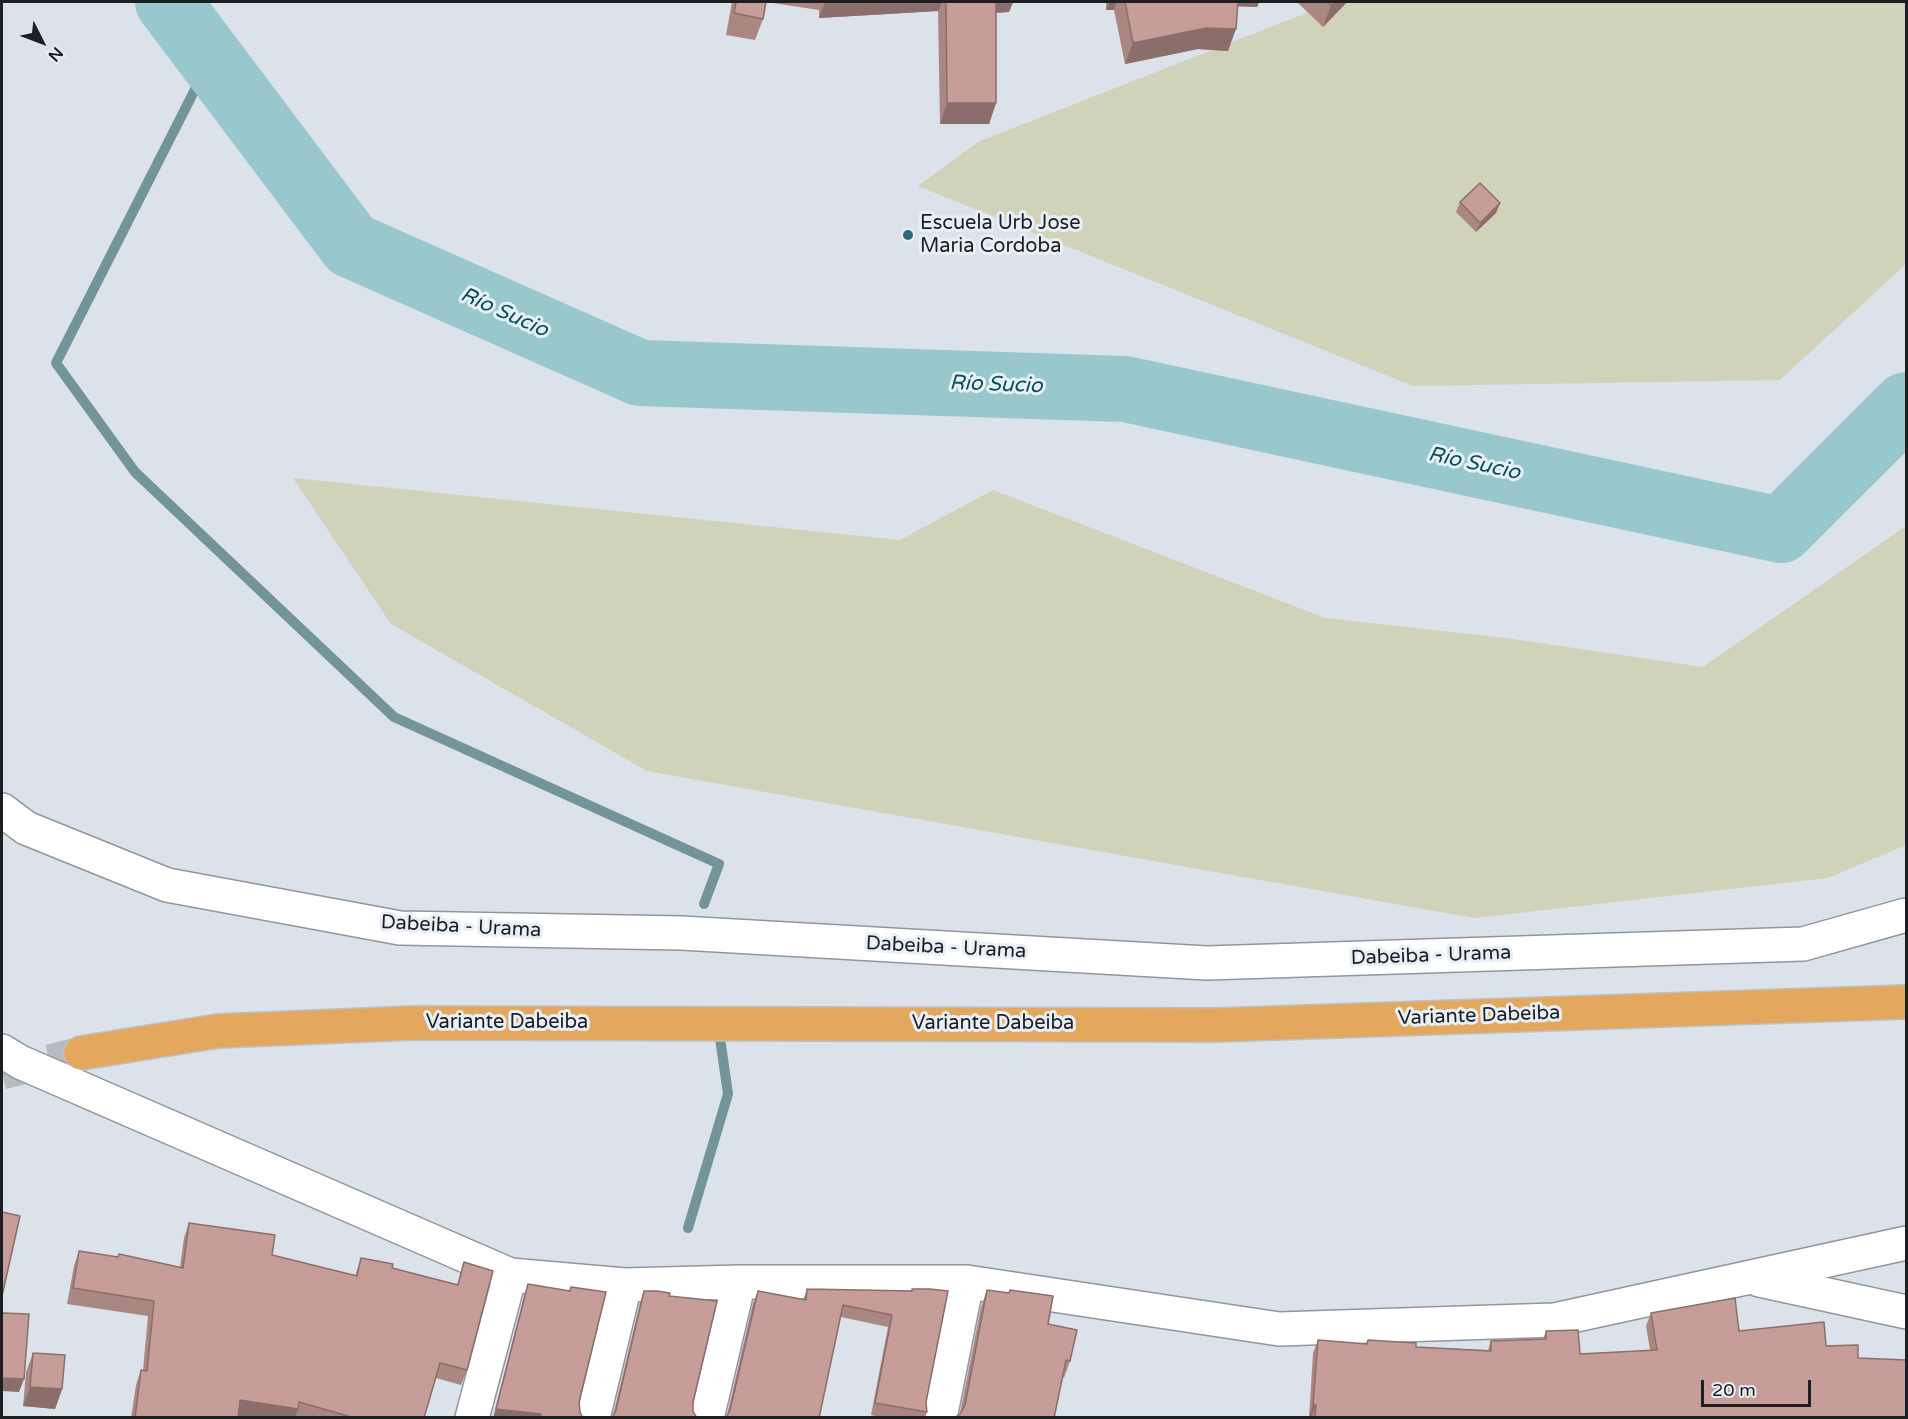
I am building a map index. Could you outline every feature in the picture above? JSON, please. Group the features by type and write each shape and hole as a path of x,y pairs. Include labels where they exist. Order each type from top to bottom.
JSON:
{"highway":[{"name":"Variante Dabeiba","path":"81,1053 218,1031 413,1023 1216,1025 1906,1002"}],"street":[{"name":"Dabeiba - Urama","path":"2,810 26,828 167,885 400,928 681,933 1208,963 1803,944 1906,915"},
{"path":"2,1051 20,1062 510,1275 625,1285 739,1282 967,1282 1279,1329 1554,1320 1906,1243"},
{"path":"472,1418 510,1275"},
{"path":"1749,1278 1906,1312"},
{"path":"707,1418 739,1282"},
{"path":"940,1418 967,1282"},
{"path":"593,1418 625,1285"}],"green space":[{"path":"1334,2 1906,2 1906,264 1780,380 1413,386 918,186 978,142"},
{"path":"293,478 900,540 993,490 1325,618 1506,638 1703,667 1906,526 1906,845 1828,878 1474,918 647,771 391,624"}],"building":[{"path":"736,2 766,2 763,19 734,13"},
{"path":"946,2 996,2 996,103 947,103"},
{"path":"1125,2 1238,2 1236,29 1206,28 1133,43"},
{"path":"1480,183 1500,203 1480,223 1460,202"},
{"path":"2,1212 20,1216 2,1296"},
{"path":"189,1223 275,1235 272,1255 357,1276 361,1258 393,1264 392,1268 458,1285 464,1262 493,1271 467,1370 440,1363 424,1418 355,1418 299,1402 298,1409 240,1400 238,1418 135,1418 141,1370 147,1371 154,1301 73,1288 79,1251 118,1257 119,1254 183,1268"},
{"path":"528,1284 570,1291 571,1287 606,1292 579,1402 583,1418 540,1418 541,1414 496,1409"},
{"path":"807,1289 948,1291 926,1402 927,1412 875,1403 892,1315 843,1305 819,1418 726,1418 730,1410 758,1291 806,1300"},
{"path":"987,1290 1009,1293 1010,1290 1053,1296 1048,1324 1077,1330 1070,1361 1066,1360 1054,1418 954,1418 960,1414 965,1405"},
{"path":"644,1291 717,1301 693,1402 693,1411 697,1418 612,1418 616,1410"},
{"path":"1735,1298 1739,1331 1824,1322 1826,1346 1858,1345 1858,1358 1906,1360 1906,1418 1315,1418 1316,1405 1313,1405 1318,1340 1367,1344 1368,1340 1416,1343 1416,1347 1491,1351 1491,1341 1546,1339 1546,1331 1578,1330 1580,1354 1657,1350 1651,1313"},
{"path":"2,1313 29,1314 24,1379 2,1378"},
{"path":"33,1353 65,1355 62,1389 30,1387"}],"waterway":[{"name":"Río Sucio","path":"168,2 351,245 640,373 1125,389 1781,530 1906,405"},
{"path":"211,58 56,363 135,472 394,717 719,864 704,904"},
{"path":"688,1228 728,1094 720,1038"}],"tunnel":[{"path":"2,1073 81,1053"}],"place":[{"name":"Escuela Urb Jose Maria Cordoba","path":"908,235"}]}
